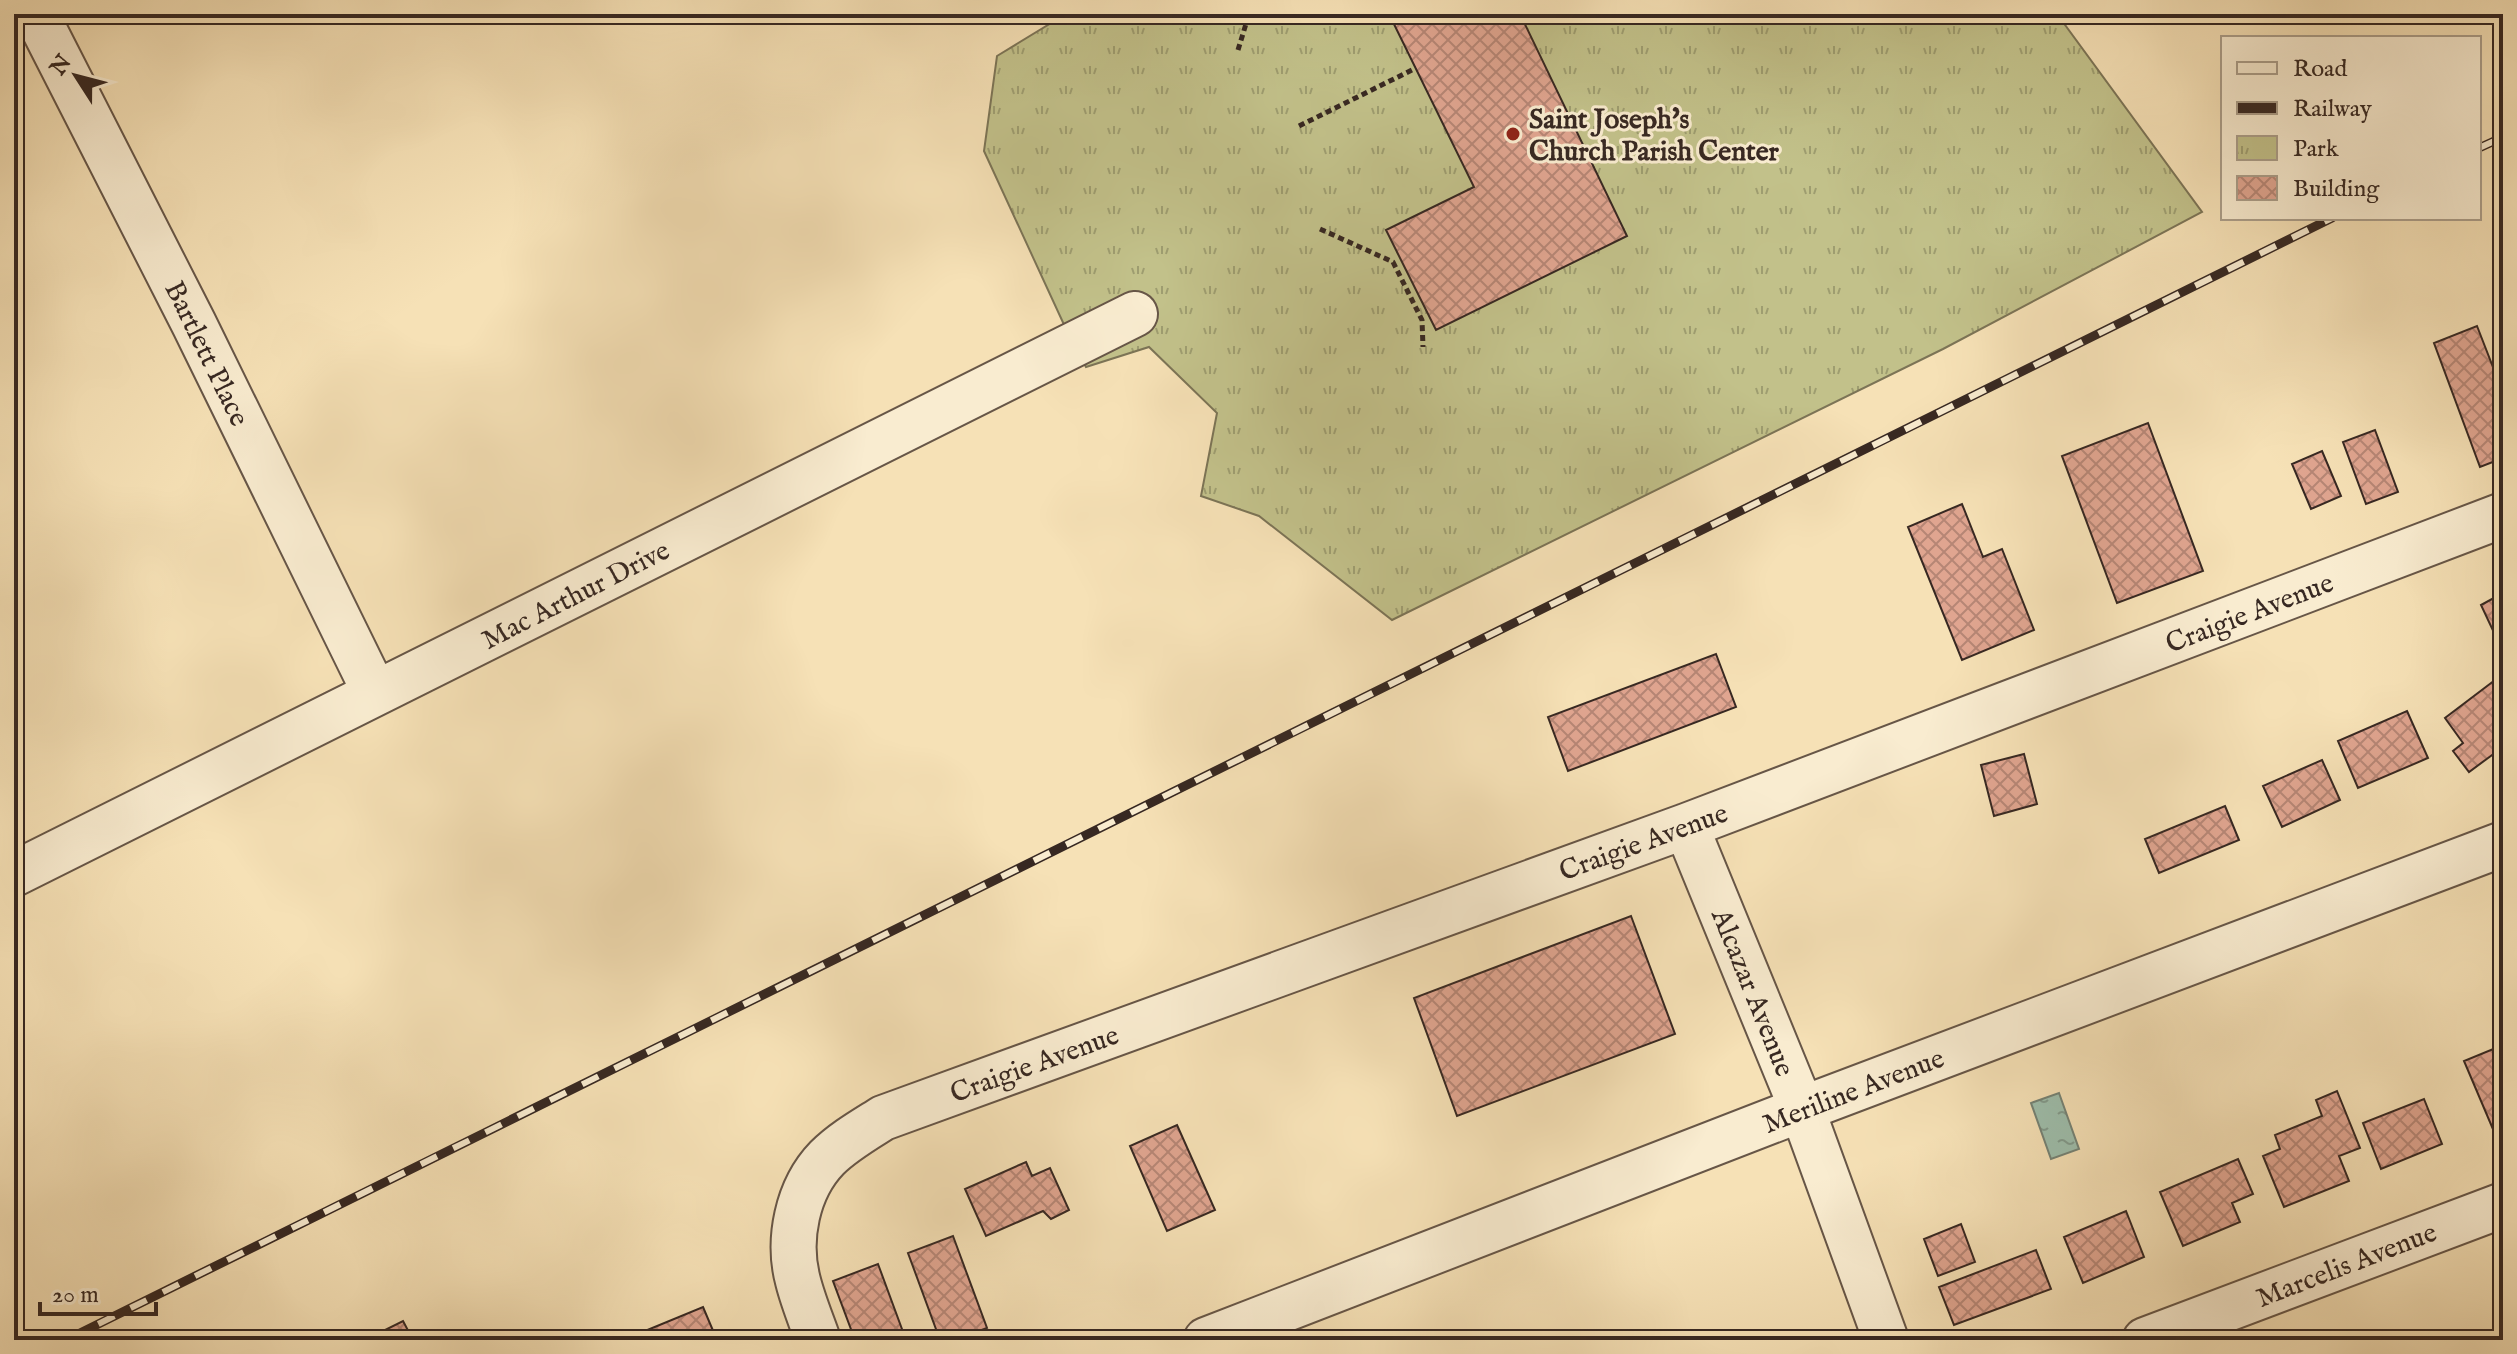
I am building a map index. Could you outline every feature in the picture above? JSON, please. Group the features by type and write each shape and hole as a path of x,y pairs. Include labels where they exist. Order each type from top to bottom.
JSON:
{"street":[{"name":"Bartlett Place","path":"36,14 194,324 375,693"},
{"name":"Mac Arthur Drive","path":"14,874 1135,314"},
{"name":"Craigie Avenue","path":"818,1340 797,1278 794,1252 793,1239 803,1194 825,1160 883,1118 1686,826 2503,515"},
{"name":"Alcazar Avenue","path":"1686,826 1802,1109 1886,1340"},
{"name":"Meriline Avenue","path":"1206,1340 1802,1109 2503,844"},
{"name":"Marcelis Avenue","path":"2145,1340 2503,1205"}],"path":[{"path":"1238,50 1249,14"},
{"path":"1299,126 1416,68"},
{"path":"1320,229 1393,262 1422,320 1423,347"}],"green space":[{"path":"1066,14 2057,14 2202,212 1943,349 1392,620 1259,516 1201,496 1217,413 1149,347 1086,367 984,151 997,56"}],"water":[{"path":"2059,1093 2079,1149 2051,1159 2031,1103"}],"building":[{"name":"Saint Joseph's Church Parish Center","path":"1389,14 1520,14 1627,236 1436,330 1386,230 1474,187"},
{"path":"2477,326 2503,393 2503,458 2480,467 2434,343"},
{"path":"2148,423 2203,571 2117,603 2062,456"},
{"path":"2375,430 2398,492 2366,504 2343,442"},
{"path":"2322,451 2341,496 2311,509 2292,464"},
{"path":"1962,504 1983,557 2002,549 2034,630 1962,660 1908,527"},
{"path":"2503,593 2503,634 2496,637 2481,605"},
{"path":"1716,654 1736,707 1568,771 1548,717"},
{"path":"2503,674 2503,747 2469,772 2453,751 2463,743 2445,718"},
{"path":"2407,711 2428,758 2358,788 2338,741"},
{"path":"2024,754 2037,804 1994,816 1981,765"},
{"path":"2322,760 2340,800 2282,827 2263,786"},
{"path":"2225,806 2239,840 2159,873 2145,839"},
{"path":"1631,916 1675,1034 1457,1116 1414,998"},
{"path":"2503,1045 2503,1131 2495,1134 2464,1061"},
{"path":"2337,1091 2360,1148 2339,1156 2349,1181 2284,1207 2263,1156 2280,1149 2275,1135 2322,1116 2316,1100"},
{"path":"2424,1099 2442,1144 2381,1169 2363,1123"},
{"path":"1177,1125 1215,1210 1167,1231 1130,1146"},
{"path":"2238,1159 2253,1194 2232,1203 2240,1222 2183,1246 2160,1192"},
{"path":"1026,1162 1032,1176 1050,1168 1069,1210 1051,1219 1043,1211 986,1236 965,1189"},
{"path":"2126,1211 2144,1257 2083,1283 2064,1237"},
{"path":"1961,1224 1975,1262 1938,1276 1924,1239"},
{"path":"953,1236 987,1328 955,1340 940,1340 908,1253"},
{"path":"2036,1250 2051,1289 1954,1325 1939,1287"},
{"path":"878,1264 906,1340 855,1340 833,1281"},
{"path":"703,1307 717,1340 628,1340 628,1338"},
{"path":"403,1321 413,1340 365,1340"}],"railway":[{"path":"2481,147 2503,137"},
{"path":"66,1340 2328,220"}],"place":[{"name":"Saint Joseph's Church Parish Center","path":"1513,134"}]}
